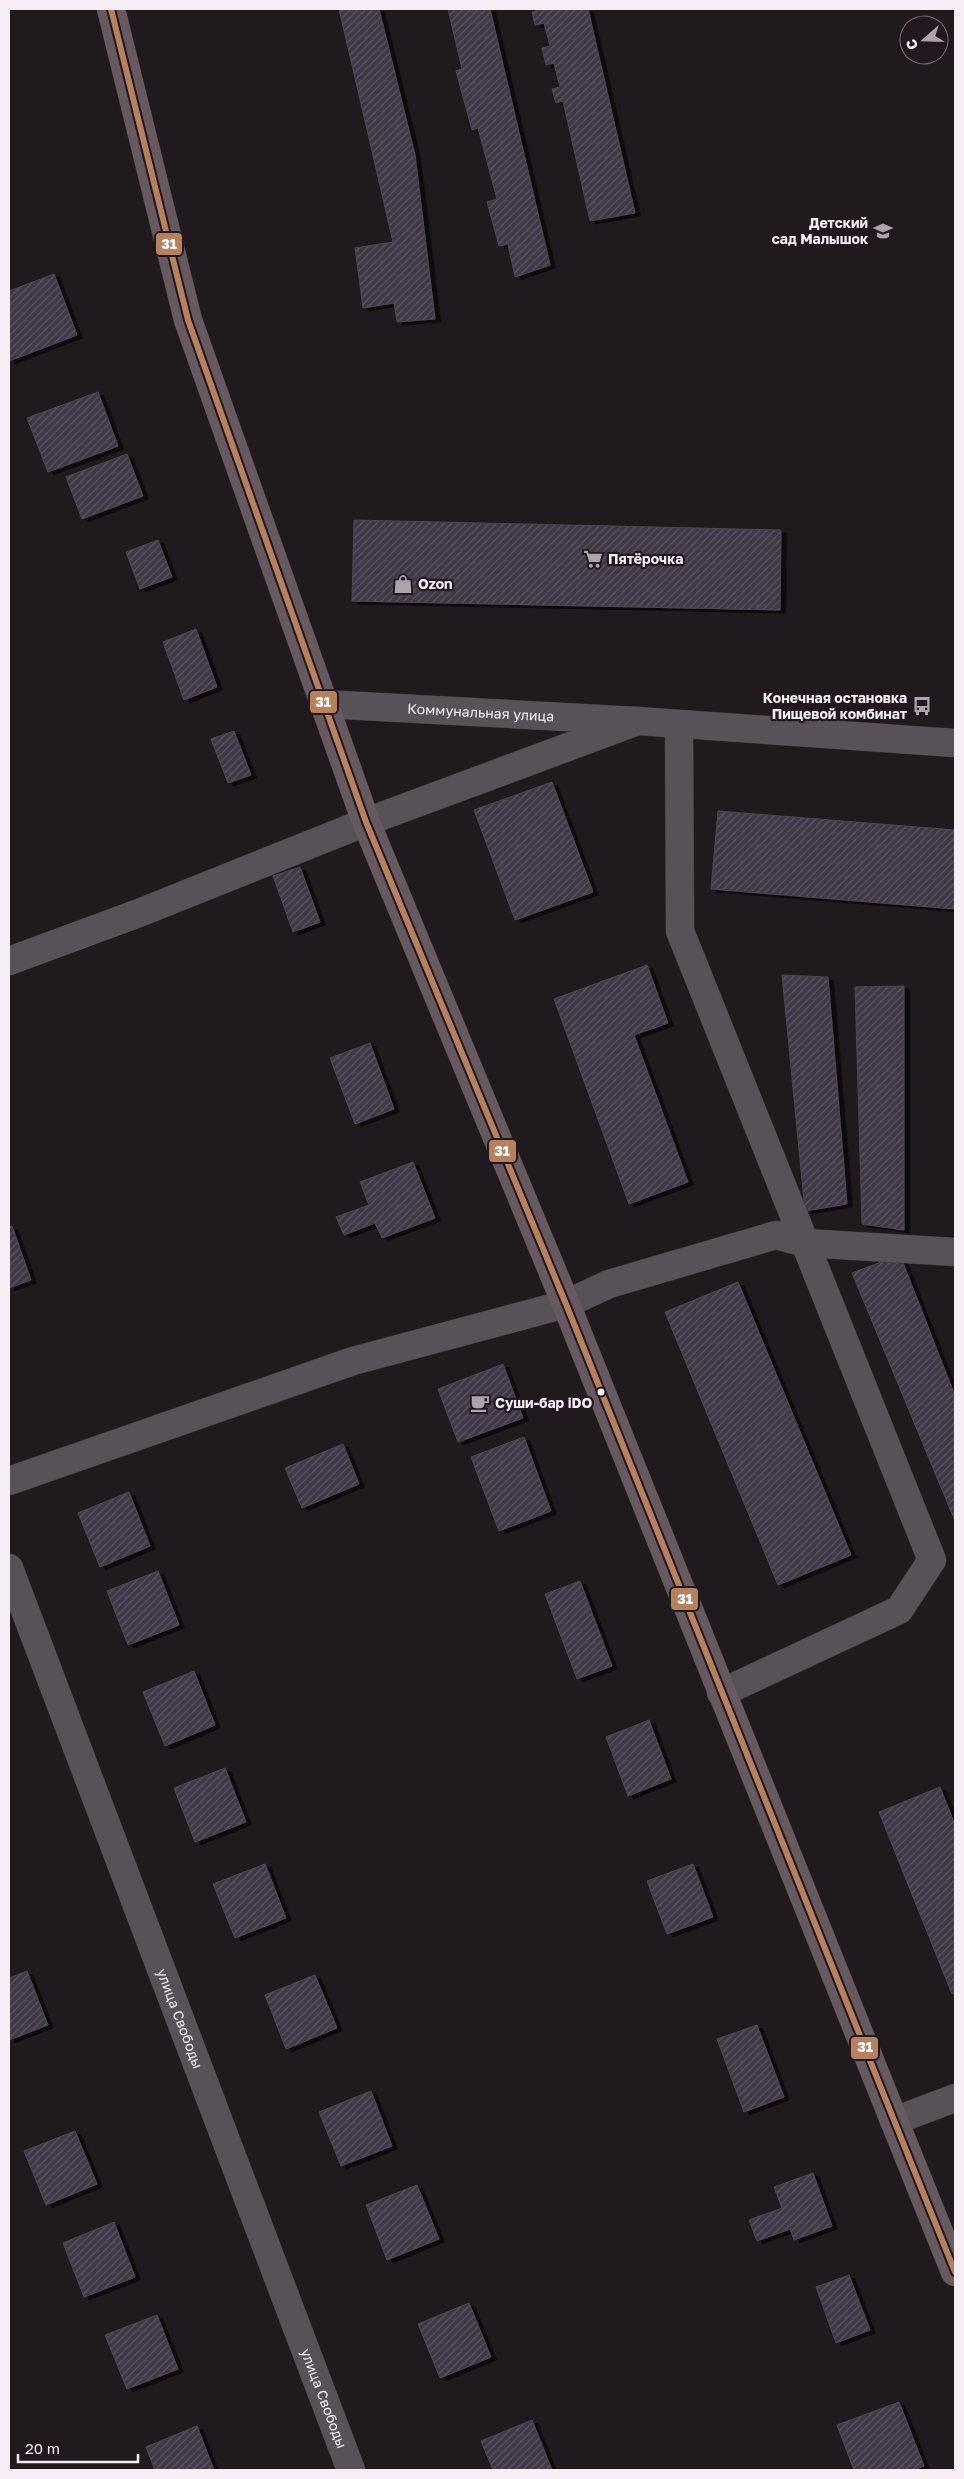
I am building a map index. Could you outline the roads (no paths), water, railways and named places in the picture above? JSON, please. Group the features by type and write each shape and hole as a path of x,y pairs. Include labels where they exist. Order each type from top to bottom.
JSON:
{"main road":[{"path":"112,9 188,320 366,822 566,1304 955,2272"}],"street":[{"name":"Коммунальная улица","path":"323,704 638,721 955,743"},
{"name":"Коммунальная улица","path":"9,961 139,913 366,822 638,721"},
{"path":"679,724 680,931 932,1560 900,1610 722,1693"},
{"path":"9,1481 353,1361 566,1304 609,1284 776,1234 805,1243 955,1252"},
{"name":"улица Свободы","path":"9,1568 351,2470"},
{"path":"894,2121 955,2098"}],"place":[{"name":"Детский сад Малышок","path":"883,231"},
{"name":"Пятёрочка","path":"593,559"},
{"name":"Ozon","path":"403,584"},
{"name":"Конечная остановка Пищевой комбинат","path":"922,706"},
{"name":"Суши-бар iDO","path":"480,1403"}]}
